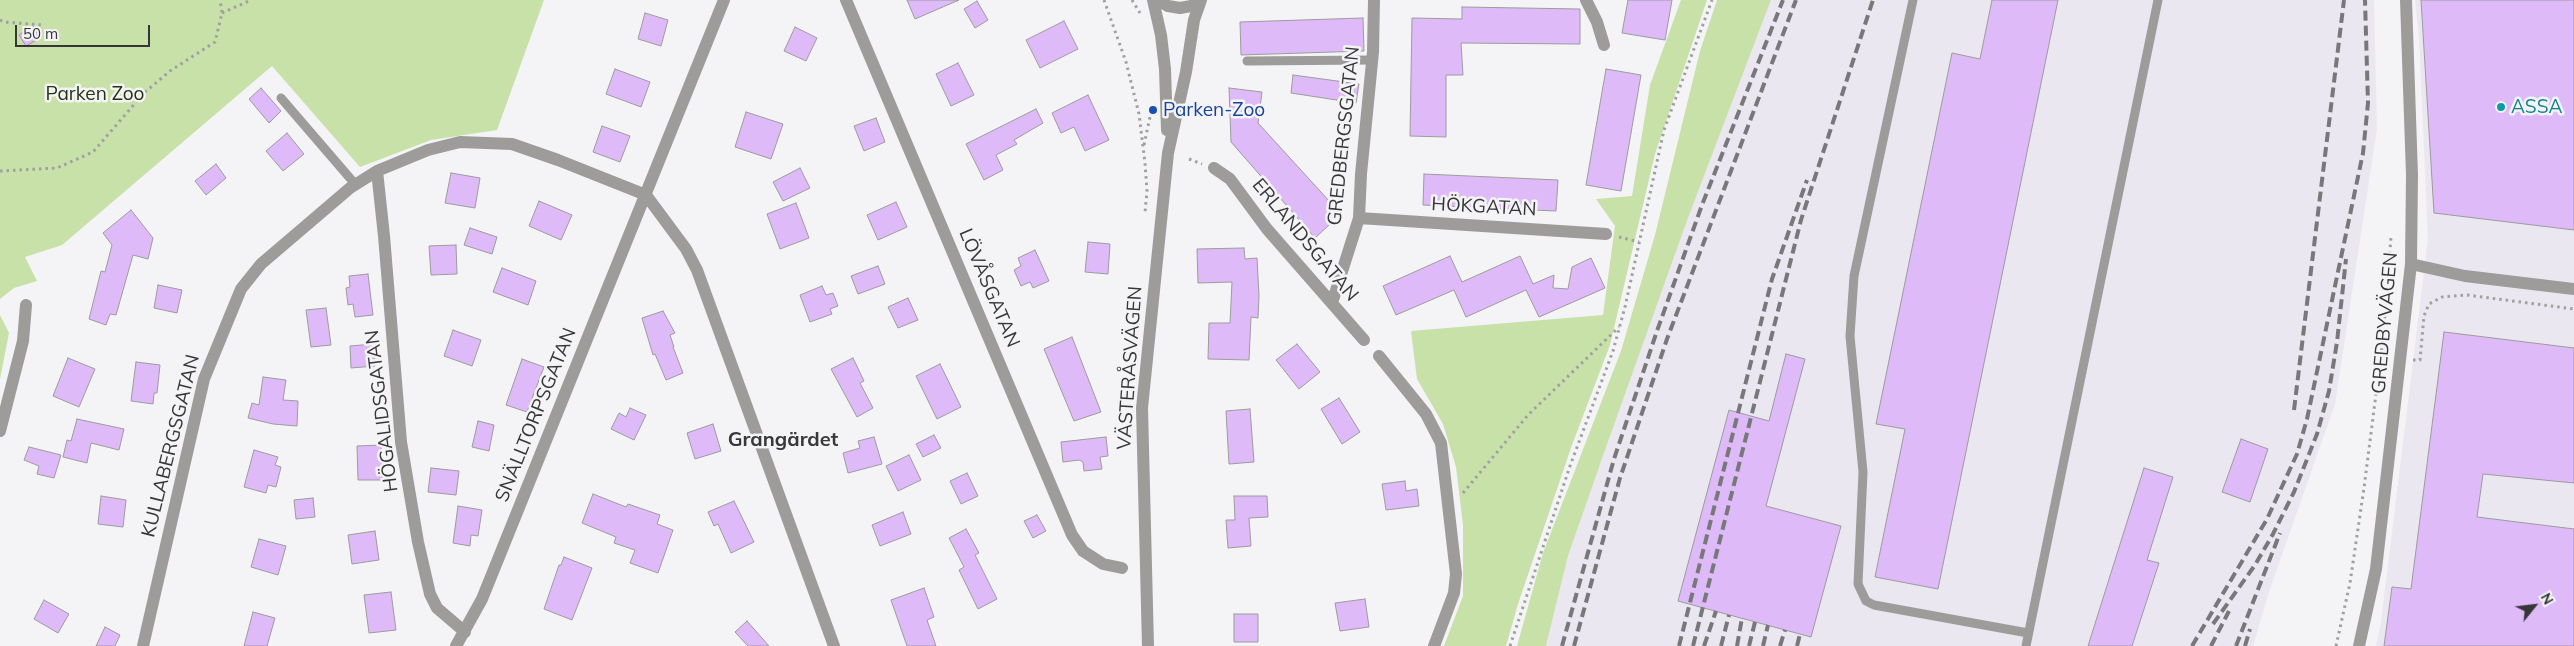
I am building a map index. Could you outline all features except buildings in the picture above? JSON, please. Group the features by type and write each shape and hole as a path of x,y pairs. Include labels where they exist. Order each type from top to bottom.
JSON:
{"street":[{"name":"SNÄLLTORPSGATAN","path":"456,646 482,599 724,0"},
{"name":"LÖVÅSGATAN","path":"846,0 1072,535 1083,551 1103,564 1122,568"},
{"name":"VÄSTERÅSVÄGEN","path":"1153,0 1161,35 1165,69 1168,152"},
{"path":"1158,0 1168,6 1180,8 1191,6 1200,0"},
{"name":"VÄSTERÅSVÄGEN","path":"1148,646 1142,408 1168,152 1186,72 1194,20 1200,0"},
{"name":"GREDBERGSGATAN","path":"1332,303 1358,218 1360,174 1372,60 1374,0"},
{"path":"1586,0 1597,22 1604,45"},
{"name":"GREDBYVÄGEN","path":"2359,646 2376,569 2402,359 2411,264 2412,175 2406,0"},
{"path":"377,171 428,150 460,142 484,141 512,144 646,195 681,242 697,270 834,646"},
{"name":"ERLANDSGATAN","path":"1214,168 1230,179 1267,229 1364,340"},
{"name":"KULLABERGSGATAN","path":"143,646 204,379 241,289 261,264 355,184 377,171"},
{"name":"HÖGALIDSGATAN","path":"377,171 401,442 418,542 430,594 437,608 465,632"},
{"name":"HÖKGATAN","path":"1358,218 1606,234"},
{"path":"2411,264 2465,276 2574,289"},
{"path":"0,431 23,341 26,305"},
{"path":"1379,356 1410,392 1434,428 1441,443 1456,574 1454,593 1434,646"}],"lane":[{"path":"1913,0 1854,276 1850,336 1863,472 1858,584 1866,601 1874,605 2028,634"},
{"path":"2026,646 2158,0"},
{"path":"1247,61 1372,60"},
{"path":"281,98 355,184"}],"path":[{"path":"0,171 57,168 93,152 144,93 170,71 215,42 222,13 220,0"},
{"path":"222,13 251,0"},
{"path":"1104,0 1126,62 1139,114 1147,191 1144,221"},
{"path":"1510,646 1570,466 1599,392 1620,326 1664,130 1712,0"},
{"path":"0,20 43,25"},
{"path":"1606,234 1639,242"},
{"path":"2336,646 2350,583 2364,488 2381,357 2391,237"},
{"path":"2381,357 2420,360 2424,316 2429,304 2442,297 2467,295 2574,309"},
{"path":"1449,508 1528,415 1620,326"}],"shaded area":[{"path":"1771,0 2374,0 2377,129 2335,404 2269,592 2253,646 1546,646 1568,556 1688,218"},
{"path":"2415,0 2574,0 2574,646 2376,646 2381,622 2428,239 2419,38"}],"green space":[{"name":"Parken Zoo","path":"0,0 544,0 497,130 431,140 360,167 272,66 62,245 25,257 37,281 14,288 0,299"},
{"path":"1681,0 1707,0 1655,154 1610,345 1572,445 1518,604 1506,646 1444,646 1463,596 1463,525 1456,467 1443,424 1417,379 1411,331 1603,315 1615,226 1596,199 1632,196 1650,85"},
{"path":"1717,0 1771,0 1688,218 1568,556 1546,646 1517,646 1543,553 1621,351 1655,235 1700,51"},
{"path":"0,315 9,333 0,379"}],"railway":[{"path":"1562,646 1614,459 1657,331 1702,205 1783,0"},
{"path":"1574,646 1620,478 1667,339 1796,0"},
{"path":"1693,646 1801,220 1873,0"},
{"path":"2294,410 2344,0"},
{"path":"2192,646 2267,519 2297,454 2307,419 2363,153 2368,103 2365,0"},
{"path":"1679,646 1772,279 1807,180"},
{"path":"2213,624 2255,565 2273,534 2294,492 2317,434 2329,391 2337,342 2346,259"},
{"path":"2236,646 2280,533"},
{"path":"1704,646 1716,611"},
{"path":"2211,646 2229,611"},
{"path":"1721,646 1729,615"},
{"path":"1737,646 1742,618"},
{"path":"1749,646 1755,622"},
{"path":"1763,646 1768,625"},
{"path":"2245,646 2250,629"},
{"path":"1780,646 1785,630"},
{"path":"1797,646 1800,634"}],"place":[{"name":"ASSA","path":"2501,107"},
{"name":"Parken-Zoo","path":"1153,110"}],"district":[{"name":"Grangärdet","path":"783,440"}]}
